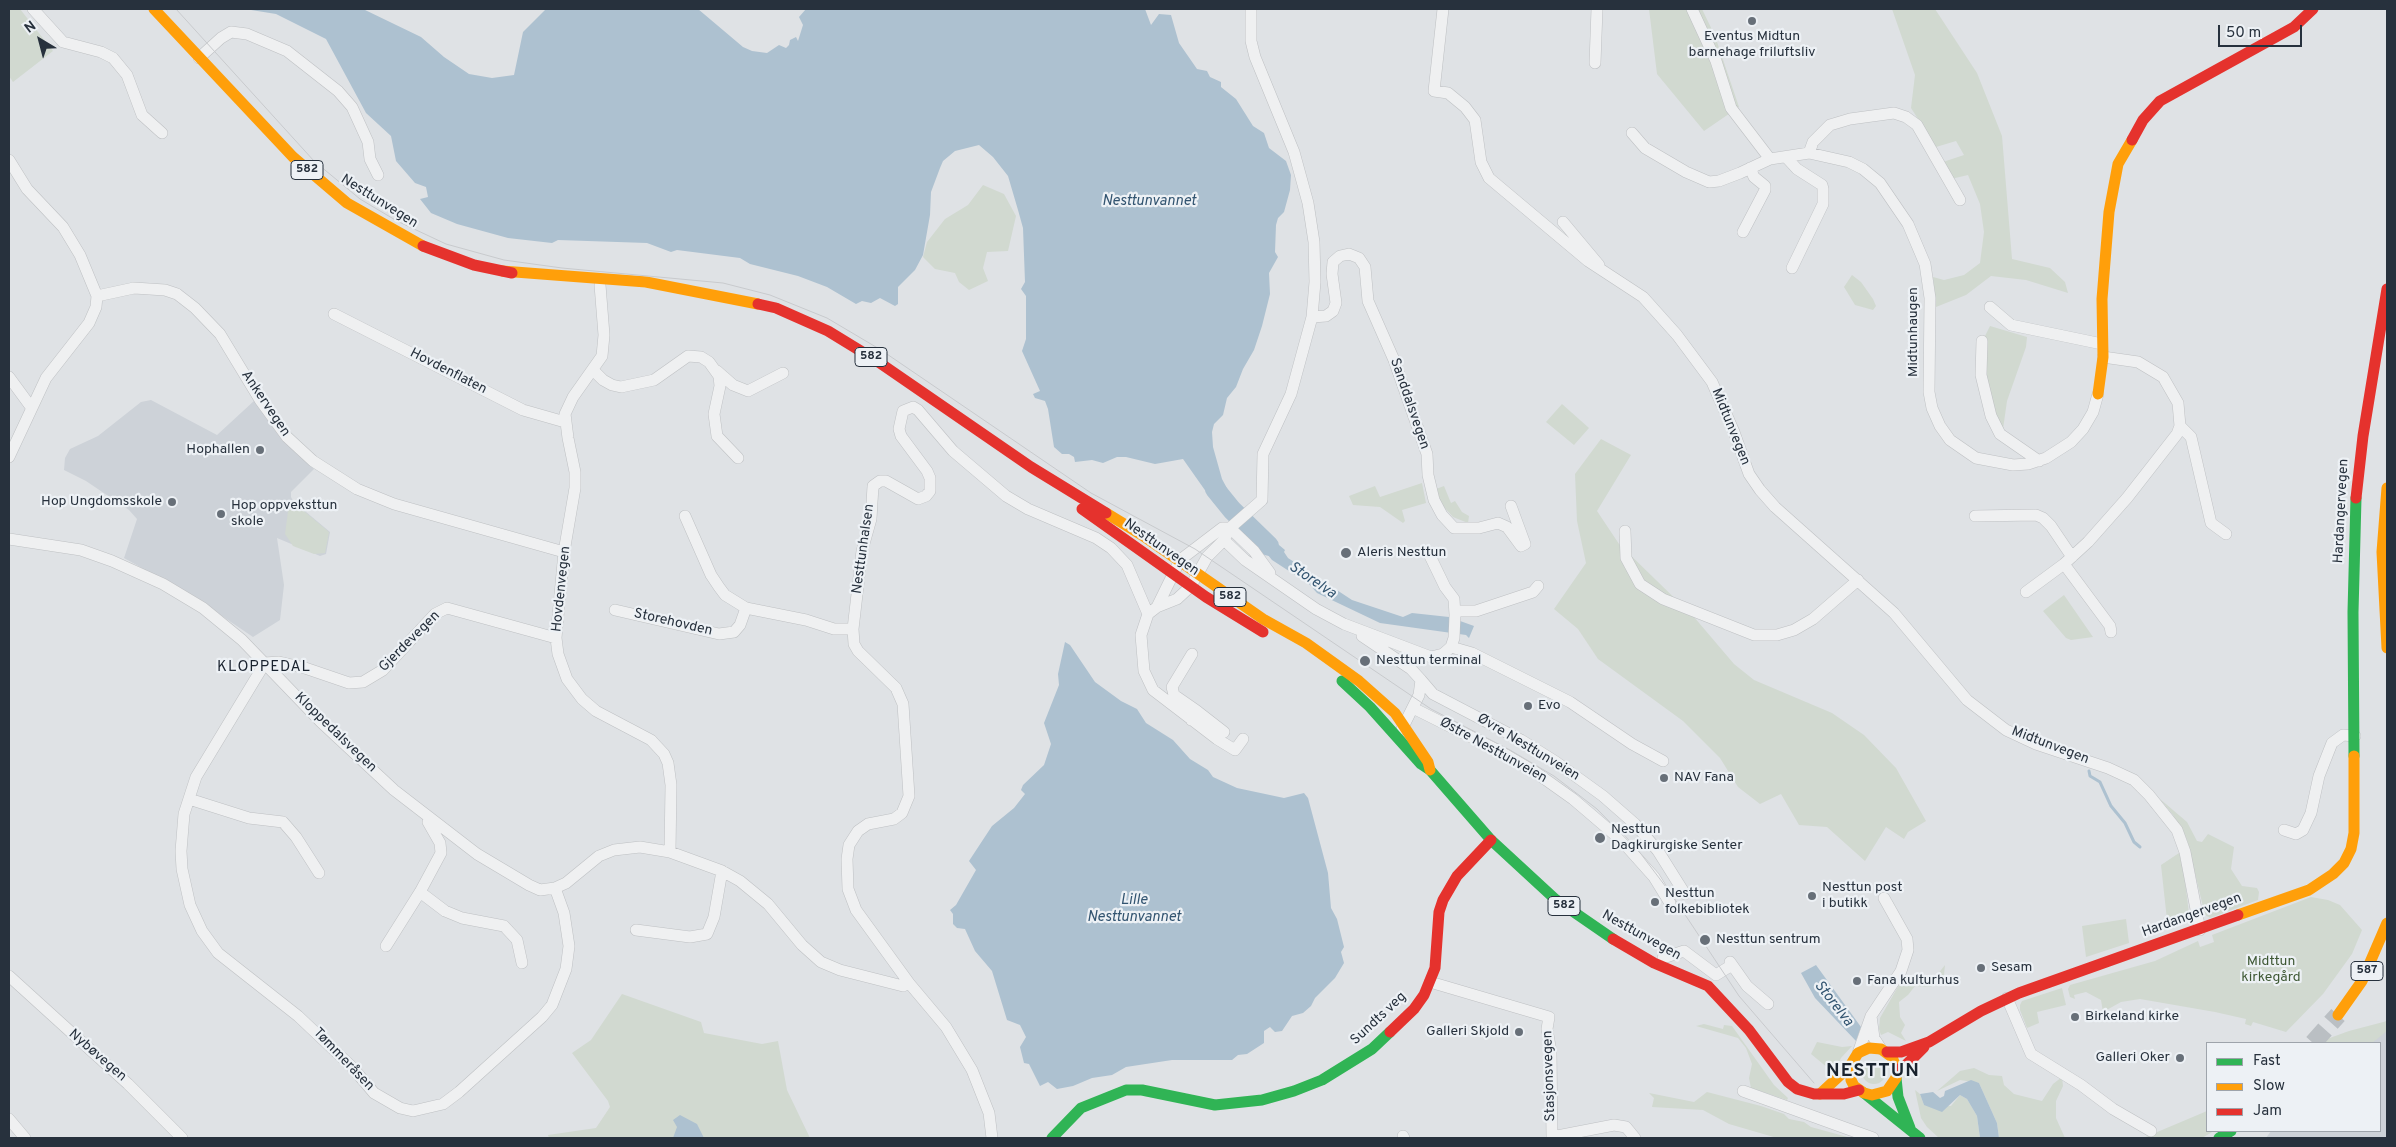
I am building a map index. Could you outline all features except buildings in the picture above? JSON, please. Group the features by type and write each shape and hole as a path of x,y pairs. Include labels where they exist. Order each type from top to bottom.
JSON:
{"main road":[{"name":"Nesttunvegen","path":"154,9 293,157 347,203 388,228 429,249 474,265 502,271 560,282 600,286 691,289"},
{"name":"Midtunhaugen","path":"2098,394 2103,357 2102,299 2109,212 2118,164 2143,120 2160,101 2294,27 2312,9"},
{"name":"Nesttunvegen","path":"502,271 646,282 691,289 776,308 828,331 878,361 1031,467 1180,560 1263,619 1306,643 1382,700 1404,724 1428,762 1430,770"},
{"name":"Hardangervegen","path":"1884,1050 1901,1052 1929,1042 2007,998 2309,890 2333,874 2344,863 2351,849 2354,833 2354,523 2363,436 2387,289"},
{"path":"2375,366 2387,369"},
{"name":"Nesttunvegen","path":"1031,467 1104,527 1190,586 1262,632 1292,646 1349,686 1421,764 1430,770 1491,840 1534,881 1576,916 1654,963 1708,986 1749,1030 1788,1082 1807,1092 1820,1094 1861,1092"},
{"path":"2387,488 2382,552 2387,648"},
{"name":"Sundts veg","path":"1052,1138 1081,1108 1096,1099 1126,1090 1156,1092 1215,1105 1262,1100 1302,1088 1347,1066 1372,1049 1414,1010 1430,982 1437,955 1439,912 1443,900 1457,876 1491,840"},
{"name":"587","path":"2338,1015 2362,981 2387,923"},
{"name":"Hardangervegen","path":"1896,1074 1929,1042"},
{"path":"1820,1094 1850,1066 1858,1053 1869,1048 1884,1050 1892,1057 1898,1097 1916,1134"},
{"path":"1850,1066 1851,1080 1861,1092 1916,1134"},
{"name":"582","path":"1861,1092 1880,1094 1887,1091 1896,1074"},
{"path":"2219,1138 2231,1132"}],"street":[{"path":"33,9 63,42 101,52 113,58 127,75 142,115 162,133"},
{"path":"1152,610 1177,598 1190,586 1207,557 1224,540 1232,526 1262,500 1263,454 1291,394 1312,317 1315,282 1314,242 1308,203 1294,152 1254,57 1251,41 1251,9"},
{"name":"Midtunvegen","path":"1443,9 1434,91 1448,93 1465,107 1475,120 1481,162 1488,178 1604,274 1642,297 1680,338 1700,364 1724,407 1748,474 1760,490 1775,507 1894,613 1967,700 2006,730 2036,744 2108,768 2134,780 2149,795 2176,830 2186,852 2200,930"},
{"path":"1595,63 1597,9"},
{"path":"1692,9 1716,61 1731,108 1770,159"},
{"name":"Nesttunvegen","path":"199,58 221,38 231,32 247,34 287,51 338,91 352,107 368,142 370,159 378,176"},
{"path":"1809,154 1813,142 1830,125 1850,119 1894,113 1906,117 1917,126 1960,200"},
{"name":"Midtunhaugen","path":"1632,133 1644,148 1702,180 1719,181 1770,159 1809,154 1849,162 1871,174 1880,182 1918,244 1925,264 1930,298 1929,392 1932,408 1950,440 1976,458 1993,463 2013,465 2039,461 2059,451 2083,429 2093,412 2098,394"},
{"path":"1786,157 1797,169 1822,185 1823,189 1823,204 1792,268"},
{"path":"9,160 27,189 53,215 74,244 97,296 96,307 89,323 46,378 9,457"},
{"path":"1743,232 1765,190 1765,186 1754,177 1750,168"},
{"name":"Midtunvegen","path":"1564,222 1591,254 1604,274"},
{"name":"Sanddalsvegen","path":"1312,317 1326,316 1333,311 1336,303 1332,274 1333,262 1340,256 1350,254 1359,258 1365,267 1368,301 1394,360 1427,454 1428,474 1434,500 1442,515 1454,528 1479,528 1498,523 1507,527 1521,546 1525,544 1511,506"},
{"name":"Hovdenvegen","path":"600,286 604,346 602,356 573,397 565,414 575,472 575,488 564,552 556,638 561,664 573,689 582,699 596,711 652,740 664,754 668,763 671,785 670,852"},
{"name":"Ankervegen","path":"97,296 134,288 165,290 177,294 195,308 220,334 272,419 287,437 313,461 357,489 394,504 564,552"},
{"path":"1990,307 2011,325 2102,344"},
{"name":"Hovdenflaten","path":"334,314 523,410 565,422"},
{"path":"1982,341 1981,375 1991,416 2000,434 2039,461"},
{"path":"593,370 603,380 621,387 654,380 688,356 701,357 733,385 748,391 783,373"},
{"path":"2026,592 2068,561 2128,498 2177,434 2180,426 2178,403 2163,377 2138,362 2103,357"},
{"path":"716,370 720,386 714,425 722,443 738,458"},
{"path":"9,376 31,407"},
{"name":"Nesttunhalsen","path":"909,983 863,922 848,889 847,859 853,837 868,824 894,819 902,813 909,796 903,704 896,688 858,651 854,644 853,628 862,550 871,519 872,486 880,480 886,481 918,499 926,496 930,491 930,478 927,471 899,429 903,411 913,407 918,410 965,462 1006,496 1028,509 1096,538 1111,548 1127,566 1152,610"},
{"path":"2180,426 2191,437 2212,523 2226,534"},
{"path":"1975,516 2036,514 2043,518 2051,526 2068,561 2110,626 2111,632"},
{"path":"685,516 711,575 725,595 746,608 806,620 834,629 853,628"},
{"path":"1224,732 1157,693 1147,681 1141,651 1141,635 1152,610 1180,560 1222,528 1232,526"},
{"path":"1232,526 1274,578"},
{"path":"1625,531 1626,558 1640,584 1663,599 1754,636 1777,635 1794,630 1813,619 1858,580"},
{"name":"Kloppedalsvegen","path":"9,539 81,550 140,573 203,608 242,640 321,722 423,814 512,877 540,890 555,888"},
{"path":"1224,540 1245,560 1274,578 1296,597 1344,624 1411,669 1421,680 1414,708 1398,737"},
{"path":"1344,624 1431,657 1443,654 1452,642 1459,612 1454,599 1445,586 1430,556"},
{"path":"1459,612 1476,611 1514,599 1533,592 1533,587"},
{"name":"Gjerdevegen","path":"265,662 279,662 305,668 349,683 363,682 383,670 435,614 447,608 556,638"},
{"name":"Storehovden","path":"615,610 719,634 730,634 740,625 746,608"},
{"path":"1452,642 1570,702 1632,744 1663,761"},
{"path":"1192,654 1172,686 1174,695 1194,716 1235,750 1243,739"},
{"name":"Tømmeråsen","path":"265,662 196,777 182,832 182,870 190,905 197,922 212,946 229,963 298,1016 352,1067 374,1093 400,1108 413,1111 443,1104 459,1092 542,1017 552,1005 566,969 569,946 564,913 555,888"},
{"name":"Øvre Nesttunveien","path":"1421,680 1433,694 1521,740 1604,796 1635,824 1658,851 1685,894"},
{"name":"Nesttunvegen","path":"1382,700 1395,706 1414,708"},
{"name":"Østre Nesttunveien","path":"1414,708 1501,752 1535,772 1573,799 1621,840 1654,877 1670,903"},
{"path":"2284,830 2296,834 2304,830 2311,813 2319,776 2332,743 2343,735 2355,736"},
{"path":"189,800 249,818 283,822 296,837 319,873"},
{"name":"Kloppedalsvegen","path":"386,946 420,892 441,853 440,843 423,814"},
{"path":"555,888 566,883 600,856 614,850 640,848 670,852 722,871 754,891 783,920 812,955 822,962 840,970 903,986 909,983 950,1032 977,1078 989,1112 992,1138"},
{"path":"636,930 690,937 707,934 714,918 722,871"},
{"path":"420,892 446,911 462,918 504,926 517,940 522,963"},
{"path":"1858,1053 1871,1016 1901,971 1908,950 1906,939 1884,898"},
{"path":"1663,958 1684,952 1716,975 1731,964 1747,986 1768,1004"},
{"name":"Nybøvegen","path":"9,976 128,1084 182,1138"},
{"name":"Stasjonsvegen","path":"1430,982 1549,1017 1547,1029 1552,1066 1552,1134"},
{"path":"2007,998 2031,1054 2151,1131"},
{"path":"1871,1016 1874,1038 1884,1050"},
{"path":"1743,1091 1873,1138"},
{"path":"9,1119 25,1138"},
{"path":"1552,1134 1614,1125 1626,1127 1635,1138"}],"shaded area":[{"name":"Hop oppveksttun skole","path":"151,400 217,435 255,400 292,447 314,469 291,492 291,497 293,501 330,532 326,554 320,556 277,538 284,585 280,620 253,637 194,597 124,558 137,519 129,510 86,481 64,470 65,458 70,449 98,436 141,402"},
{"path":"2387,1021 2387,1138 2266,1138 2270,1132 2381,1132 2381,1042 2340,1042"}],"green space":[{"path":"9,9 20,9 53,51 13,82 9,76"},
{"path":"1649,9 1702,9 1715,36 1739,107 1704,131 1657,74"},
{"path":"1892,9 1935,9 1977,73 2002,136 2012,259 2050,268 2065,282 2068,293 2026,280 1991,276 1966,295 1936,307 1933,277 1944,280 1964,275 1980,263 1984,232 1980,204 1968,175 1951,179 1943,162 1964,155 1956,141 1936,147 1911,108 1915,75"},
{"path":"983,185 1004,194 1016,216 1008,251 987,252 983,268 988,281 969,290 959,282 955,273 935,269 923,257 927,242 945,219 968,205"},
{"path":"1852,275 1861,282 1873,299 1876,306 1873,310 1855,305 1844,287"},
{"path":"1990,326 2027,337 2026,347 2007,401 2003,429 1999,428 1984,378 1985,336"},
{"path":"1562,404 1589,428 1574,445 1546,422"},
{"path":"1601,439 1631,455 1597,511 1619,544 1694,617 1734,664 1754,680 1832,713 1864,735 1896,768 1926,821 1908,832 1904,839 1886,827 1865,861 1827,827 1799,825 1781,794 1760,804 1738,787 1720,758 1683,721 1598,659 1578,629 1554,609 1586,563 1577,521 1575,474"},
{"path":"1422,483 1426,503 1402,510 1405,521 1403,523 1380,507 1353,505 1349,496 1375,486 1380,497"},
{"path":"1444,486 1451,503 1455,501 1462,512 1469,516 1468,523 1453,517 1442,505 1436,489"},
{"path":"293,502 329,532 325,553 314,554 293,546 285,534 288,511"},
{"path":"2064,595 2093,637 2071,640 2066,638 2043,611"},
{"path":"2160,799 2187,822 2197,841 2202,842 2208,834 2234,847 2231,869 2242,886 2257,888 2259,892 2258,900 2210,918 2205,915 2187,840 2173,815"},
{"path":"2179,853 2184,872 2189,914 2183,923 2168,929 2161,865"},
{"name":"Midttun kirkegård","path":"2311,897 2328,900 2340,905 2362,930 2352,954 2323,994 2286,1032 2253,1022 2251,1026 2245,1024 2246,1019 2140,999 2121,1002 2103,1012 2101,1000 2086,992 2074,995 2075,999 2070,997 2068,989 2070,985 2155,961 2198,941 2200,947 2214,942 2212,935"},
{"path":"2126,919 2129,943 2086,957 2082,926"},
{"path":"1945,965 1944,975 1940,981 1930,987 1915,986 1899,1002 1900,1017 1905,1025 1901,1033 1906,1041 1888,1032 1881,1035 1879,1029 1880,1018 1904,976 1907,978 1912,976 1930,978 1937,975"},
{"path":"2062,988 2066,1005 2037,1012 2039,1023 2027,1028 2020,1010 2022,1001"},
{"path":"622,994 701,1022 704,1033 762,1044 778,1041 787,1090 810,1138 549,1138 548,1135 596,1128 610,1107 608,1101 572,1053 591,1040"},
{"path":"2387,1021 2387,1031 2373,1042 2319,1042 2349,1031"},
{"path":"1704,1024 1723,1029 1724,1025 1732,1026 1774,1085 1788,1098 1787,1100 1751,1088 1749,1078 1752,1064 1746,1048 1738,1038 1696,1026"},
{"path":"1817,1042 1842,1047 1852,1046 1841,1058 1834,1073 1811,1054"},
{"path":"1874,1060 1883,1063 1886,1072 1883,1081 1874,1084 1865,1081 1862,1072 1865,1063"},
{"path":"1974,1068 1989,1075 2002,1076 2004,1085 2014,1094 2042,1101 2053,1084 2062,1077 2063,1086 2056,1101 2056,1118 2065,1138 1999,1138 1997,1123 1979,1083 1960,1080 1937,1091 1960,1071"},
{"path":"1915,1090 1920,1094 1924,1105 1951,1106 1960,1095 1967,1099 1977,1116 1980,1138 1939,1138 1927,1127 1921,1118"},
{"path":"1707,1092 1761,1106 1784,1114 1789,1119 1804,1122 1811,1127 1851,1138 1777,1138 1729,1124 1703,1110 1652,1107 1654,1098 1649,1093 1694,1102"},
{"path":"2206,1111 2206,1132 2212,1132 2202,1138 2143,1138"}],"water":[{"name":"Nesttunvannet","path":"245,9 363,9 421,37 444,57 469,74 492,78 514,75 523,32 546,9 698,9 743,47 752,51 767,53 779,45 786,48 790,40 796,37 798,41 803,25 799,17 806,9 1145,9 1151,25 1159,14 1171,15 1179,43 1197,69 1207,71 1210,77 1221,82 1221,87 1236,99 1253,126 1264,133 1269,148 1286,161 1291,175 1290,190 1284,212 1278,218 1276,225 1275,252 1278,257 1269,273 1270,294 1262,326 1254,350 1243,369 1236,387 1227,398 1223,415 1214,424 1212,432 1213,447 1222,479 1237,507 1229,514 1214,503 1183,459 1155,464 1126,457 1117,457 1103,463 1092,460 1075,462 1074,457 1069,454 1062,454 1054,447 1048,409 1045,401 1035,398 1033,394 1040,391 1022,351 1026,339 1026,296 1021,289 1025,282 1023,228 1008,176 993,157 979,145 955,151 943,161 931,192 930,215 923,255 915,270 898,287 898,304 895,306 880,298 871,303 862,301 856,304 827,287 798,276 750,264 740,258 677,250 671,252 647,243 558,240 552,243 508,238 457,224 431,213 420,199 428,197 426,187 415,183 396,161 391,136 366,113 326,39 276,14"},
{"path":"1254,523 1265,538 1273,540 1285,550 1284,552 1288,558 1352,600 1403,617 1412,613 1449,617 1474,626 1469,638 1466,635 1380,623 1317,593 1309,584 1272,560 1249,532 1248,528"},
{"name":"Lille Nesttunvannet","path":"1065,642 1070,645 1095,682 1121,701 1137,709 1146,723 1173,740 1190,759 1208,770 1213,777 1237,788 1284,798 1304,793 1308,798 1328,873 1331,908 1337,919 1344,947 1341,952 1344,963 1335,978 1315,998 1311,1006 1303,1013 1292,1016 1282,1031 1275,1032 1270,1027 1264,1031 1264,1043 1247,1054 1238,1055 1232,1060 1172,1060 1126,1067 1112,1075 1092,1078 1073,1086 1057,1089 1048,1082 1040,1086 1029,1064 1024,1063 1020,1047 1026,1037 1020,1025 1007,1020 992,971 975,951 965,929 957,928 953,924 953,914 950,910 956,905 976,870 969,861 992,826 1014,808 1025,794 1021,790 1023,785 1044,765 1051,744 1044,723 1059,685 1058,674"},
{"path":"1816,965 1861,1027 1856,1041 1815,998 1801,973"},
{"path":"1971,1080 1979,1083 1997,1123 1999,1138 1980,1138 1977,1116 1967,1099 1960,1095 1942,1112 1924,1105 1920,1094 1933,1092 1940,1098 1944,1096 1945,1091"},
{"path":"680,1115 697,1124 704,1138 673,1138 677,1127 673,1120"}],"waterway":[{"name":"Storelva","path":"1215,489 1232,510 1269,546"},
{"path":"2089,771 2090,776 2100,782 2111,806 2125,823 2134,842 2140,847"}],"tunnel":[{"path":"2314,1042 2338,1015"}],"tram line":[{"path":"176,9 314,161 360,199 397,221 446,244 504,260 562,268 723,283 770,295 827,318 881,350 1091,493 1195,549 1431,709 1510,750 1554,776 1597,809 1641,854 1672,895 1739,996 1814,1083"}],"traffic: fast":[{"path":"2354,756 2353,612 2356,498"},
{"path":"1342,681 1370,707 1421,764 1430,770 1491,840 1555,899 1613,939"},
{"path":"1052,1138 1081,1108 1126,1090 1142,1090 1215,1105 1262,1100 1294,1091 1322,1080 1372,1049 1390,1032"},
{"path":"1896,1078 1898,1097 1910,1128"},
{"path":"1864,1093 1920,1138"},
{"path":"2219,1138 2229,1132"}],"traffic: slow":[{"path":"154,9 293,157 347,203 423,246"},
{"path":"2098,394 2103,357 2102,299 2109,212 2118,164 2132,140"},
{"path":"502,271 646,282 758,304"},
{"path":"2387,488 2382,552 2387,648"},
{"path":"1106,513 1142,535 1263,619 1306,643 1359,681 1395,713 1428,762 1430,770"},
{"path":"2238,915 2309,890 2333,874 2344,863 2351,849 2354,833 2354,756"},
{"path":"2338,1015 2362,981 2387,923"},
{"path":"1820,1094 1850,1066 1858,1053 1869,1048 1881,1049 1892,1057 1897,1070 1896,1078 1887,1091 1872,1095 1864,1093 1854,1086 1851,1080 1850,1066"}],"traffic: jam":[{"path":"2132,140 2143,120 2160,101 2294,27 2313,9"},
{"path":"423,246 474,265 512,273"},
{"path":"2356,498 2363,436 2387,289"},
{"path":"758,304 776,308 828,331 877,361 1031,467 1106,513"},
{"path":"1082,509 1206,597 1263,632"},
{"path":"1390,1032 1414,1009 1424,995 1435,968 1439,912 1443,900 1457,876 1491,840"},
{"path":"1887,1052 1901,1052 1929,1042 1981,1011 2019,993 2238,915"},
{"path":"1613,939 1654,963 1708,986 1749,1030 1788,1082 1797,1089 1814,1094 1844,1094 1859,1090"},
{"path":"1897,1070 1905,1066 1924,1047"}],"place":[{"name":"Eventus Midtun barnehage friluftsliv","path":"1752,21"},
{"name":"Hophallen","path":"260,450"},
{"name":"Hop Ungdomsskole","path":"172,502"},
{"name":"Hop oppveksttun skole","path":"221,514"},
{"name":"Aleris Nesttun","path":"1346,553"},
{"name":"Nesttun terminal","path":"1365,661"},
{"name":"Evo","path":"1528,706"},
{"name":"NAV Fana","path":"1664,778"},
{"name":"Nesttun Dagkirurgiske Senter","path":"1600,838"},
{"name":"Nesttun post i butikk","path":"1812,896"},
{"name":"Nesttun folkebibliotek","path":"1655,902"},
{"name":"Nesttun sentrum","path":"1705,940"},
{"name":"Sesam","path":"1981,968"},
{"name":"Fana kulturhus","path":"1857,981"},
{"name":"Birkeland kirke","path":"2075,1017"},
{"name":"Galleri Skjold","path":"1519,1032"},
{"name":"Galleri Oker","path":"2180,1058"}],"district":[{"name":"KLOPPEDAL","path":"264,668"},
{"name":"NESTTUN","path":"1873,1072"}]}
